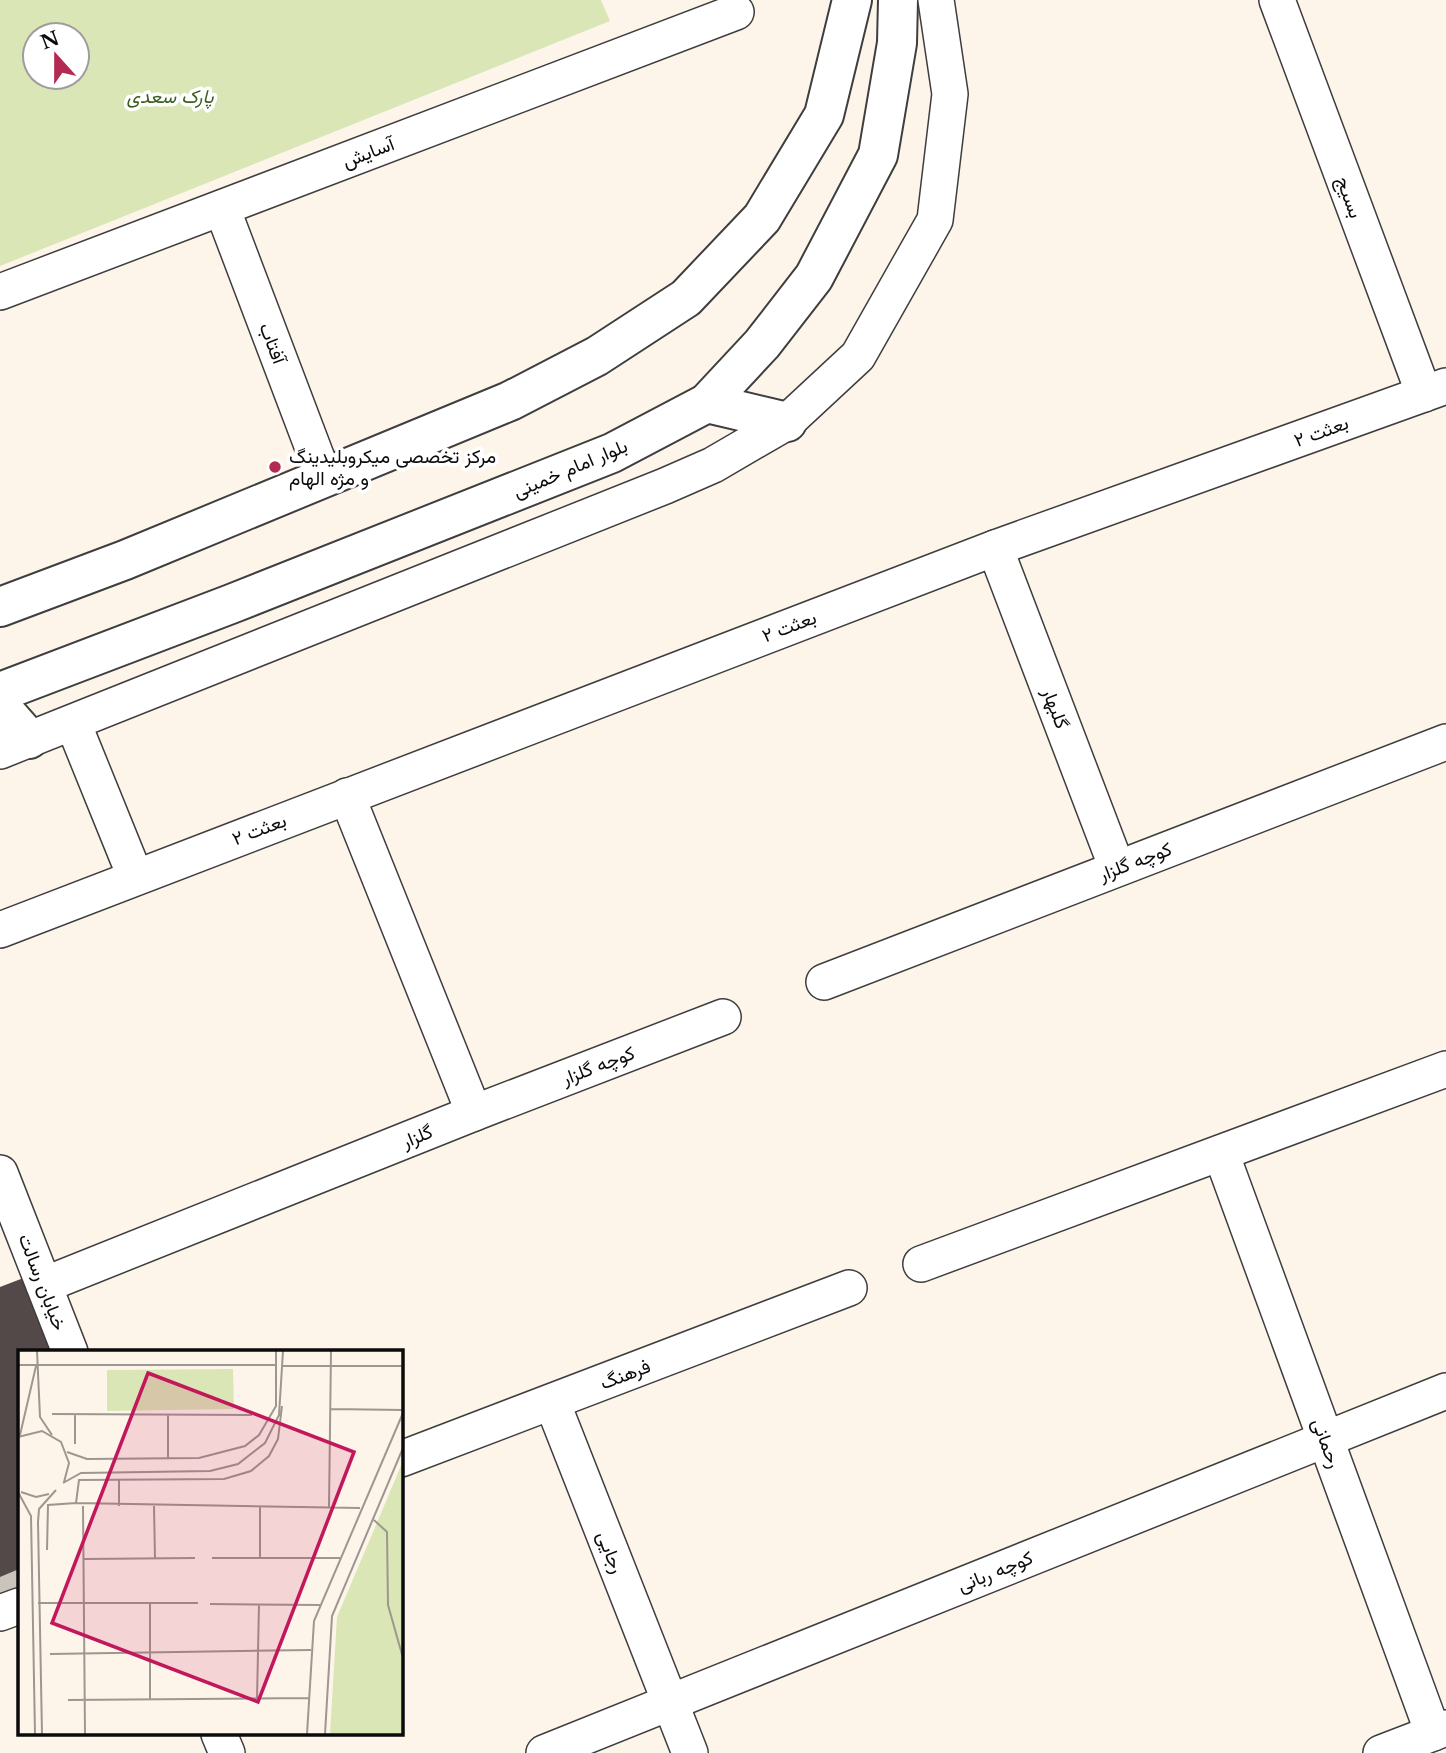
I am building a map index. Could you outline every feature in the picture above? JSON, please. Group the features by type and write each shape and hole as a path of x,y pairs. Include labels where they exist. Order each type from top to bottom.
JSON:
{"street":[{"path":"0,607 125,560 510,401 597,356 686,298 762,218 824,115 852,0"},
{"name":"بلوار امام خمینی","path":"0,692 612,453 707,403 762,344 814,277 878,155 897,43 898,0"},
{"path":"0,706 15,745 665,486 713,465 787,422 858,356 935,220 950,94 936,0"},
{"name":"بسیج","path":"1277,0 1435,390"},
{"name":"آسایش","path":"0,292 736,12"},
{"name":"آفتاب","path":"222,208 324,477"},
{"name":"بعثت ۲","path":"0,930 995,548 1435,390"},
{"path":"707,403 787,422"},
{"name":"گلبهار","path":"995,548 1117,867"},
{"path":"74,723 135,876"},
{"name":"کوچه گلزار","path":"824,982 1446,742"},
{"path":"347,796 474,1113"},
{"name":"کوچه گلزار","path":"474,1113 723,1017"},
{"path":"921,1264 1446,1069"},
{"name":"گلزار","path":"44,1285 474,1113"},
{"name":"رحمانی","path":"1221,1153 1325,1438 1439,1730"},
{"name":"خیابان رسالت","path":"0,1173 69,1350"},
{"name":"فرهنگ","path":"402,1459 849,1289"},
{"name":"کوچه ربانی","path":"544,1753 1446,1391"},
{"name":"رجایی","path":"552,1402 690,1753"},
{"path":"0,1613 18,1606"},
{"path":"1381,1753 1439,1730"},
{"path":"220,1736 226,1753"}],"green space":[{"name":"پارک سعدی","path":"0,0 601,0 610,21 0,266"}],"building":[{"path":"26,1277 55,1350 18,1350 18,1569 0,1577 0,1287"}],"place":[{"name":"مرکز تخصصی میکروبلیدینگ و مژه الهام","path":"275,467"}]}
